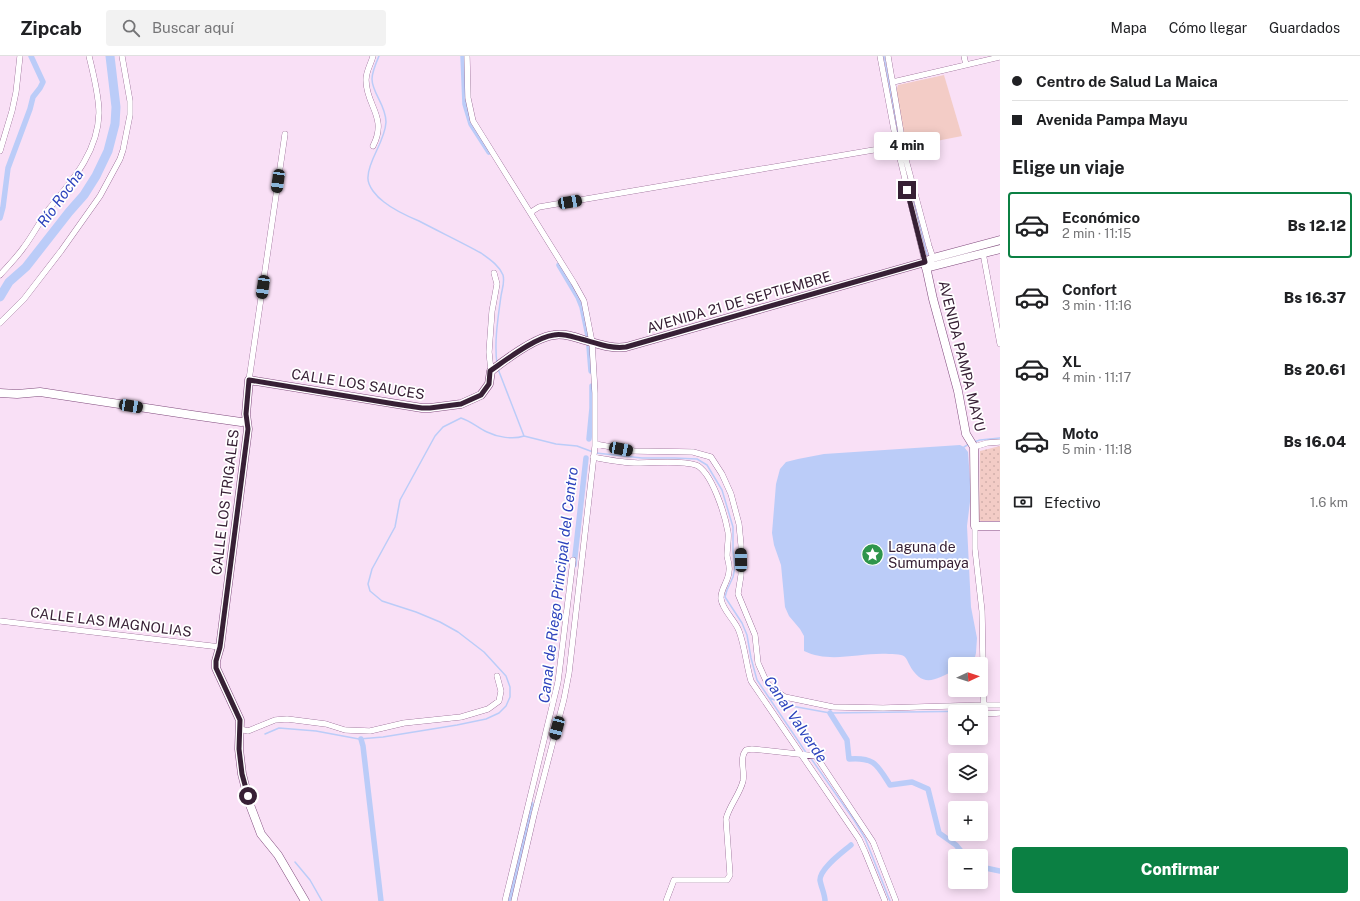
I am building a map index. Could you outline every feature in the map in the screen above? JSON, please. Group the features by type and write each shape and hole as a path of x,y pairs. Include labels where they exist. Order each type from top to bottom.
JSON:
{"street":[{"path":"0,151 15,98 20,56"},
{"path":"0,275 23,249 48,210 82,166 92,146 99,113 89,56"},
{"path":"0,323 24,299 61,251 100,196 120,159 130,116 130,101 122,56"},
{"path":"373,56 366,77 366,87 379,127 377,138 373,146"},
{"path":"467,56 468,98 473,121 531,212 584,301 592,342 595,393 595,445 569,673 564,699 534,815 514,901"},
{"name":"AVENIDA PAMPA MAYU","path":"880,56 897,146 933,299 958,391 966,434 974,447 975,549 982,611 984,705"},
{"path":"888,56 905,156 933,258"},
{"path":"964,56 966,65"},
{"path":"893,82 1000,57"},
{"name":"CALLE LOS TRIGALES","path":"285,134 249,380 246,414 248,429 216,668 240,720 239,749 246,788 250,805 261,834 278,855 305,901"},
{"path":"531,212 539,207 897,146"},
{"name":"AVENIDA 21 DE SEPTIEMBRE","path":"926,265 933,258 1000,240"},
{"name":"AVENIDA 21 DE SEPTIEMBRE","path":"494,368 503,361 540,340 554,335 565,335 615,348 626,347 926,265 1000,249"},
{"path":"983,253 1000,344"},
{"path":"494,273 497,284 492,311 489,352 494,368"},
{"name":"CALLE LOS SAUCES","path":"249,380 415,407 430,408 461,404 481,395 489,384 494,368"},
{"path":"0,393 17,394 40,392 241,422 246,421"},
{"path":"974,447 987,443 1000,442"},
{"path":"595,445 634,451 693,452 711,457 722,474 731,494 739,524 741,575 738,594 755,635 758,663 767,683 776,691 785,697 834,707 948,709"},
{"path":"593,455 626,463 695,465 699,467 706,475 717,495 729,533 727,556 730,569 721,599 739,630 751,681 805,754 859,839 885,901"},
{"path":"975,526 1000,526"},
{"path":"505,901 558,682 573,560"},
{"name":"CALLE LAS MAGNOLIAS","path":"0,621 220,647"},
{"path":"240,729 248,731 275,720 288,719 326,724 345,730 370,731 404,723 461,718 488,709 499,701 501,691 497,676"},
{"path":"988,708 1000,705"},
{"path":"988,710 1000,714"},
{"path":"666,901 674,880 727,880 730,875 726,819 727,813 743,782 744,770 742,757 746,750 752,749 816,756 873,842 896,901"}],"shaded area":[{"path":"944,75 962,136 906,147 896,92 898,85"},
{"path":"1000,446 1000,521 981,521 979,520 980,451"}],"water":[{"name":"Laguna de Sumumpaya","path":"960,445 968,452 971,494 967,526 971,607 977,638 975,657 948,657 948,674 935,679 924,680 914,672 905,657 900,655 878,654 846,657 824,657 804,651 804,636 789,616 785,607 781,565 774,545 772,533 776,484 780,469 786,462 824,454"}],"waterway":[{"path":"0,218 3,207 8,168 33,97 43,82 31,56"},
{"name":"Río Rocha","path":"0,297 9,282 26,267 84,195 96,176 108,151 115,124 116,107 110,56"},
{"path":"379,56 373,70 372,79 374,89 384,110 386,122 383,137 369,171 369,184 378,197 392,208 481,253 494,262 499,268 504,280 497,330 497,364"},
{"name":"Canal de Riego Principal del Centro","path":"463,56 465,104 471,124 489,152"},
{"path":"884,56 899,137"},
{"path":"905,166 927,254 929,256"},
{"name":"Canal de Riego Principal del Centro","path":"559,265 578,297 582,307 588,336"},
{"name":"Río Rocha","path":"0,290 9,282"},
{"name":"Canal de Riego Principal del Centro","path":"589,346 591,371"},
{"path":"498,369 524,436"},
{"name":"Canal de Riego Principal del Centro","path":"589,439 592,408 592,386"},
{"path":"265,734 279,728 316,731 359,739 383,737 486,719 499,713 506,706 510,697 510,687 506,676 484,652 458,632 440,622 416,612 382,601 370,591 368,584 372,569 395,527 400,500 435,436 443,427 461,418 491,434 510,438 524,436"},
{"name":"Canal Valverde","path":"524,436 556,444 577,446 593,452"},
{"path":"974,442 1000,438"},
{"path":"964,447 969,444"},
{"name":"Canal Valverde","path":"596,453 642,458 697,459 707,465 722,490 733,527 735,567 733,577 725,597 742,623 747,635 757,680 807,754"},
{"name":"Canal de Riego Principal del Centro","path":"574,565 586,458"},
{"path":"770,698 786,705 830,713 948,711"},
{"path":"830,713 847,740 849,759 865,759 870,761 878,767 890,785 912,782 928,789 939,833 959,849"},
{"path":"361,739 381,901"},
{"name":"Canal Valverde","path":"810,757 865,838 890,901"},
{"name":"Canal de Riego Principal del Centro","path":"509,901 531,804"},
{"path":"825,901 820,880 821,875 828,865 851,845"},
{"path":"295,862 310,880 322,901"},
{"path":"988,868 1000,871"}],"place":[{"name":"Laguna de Sumumpaya","path":"873,555"}],"route":[{"path":"248,796 242,774 239,749 240,720 216,668 216,661 220,647 248,429 246,414 249,380 422,408 461,404 476,398 485,391 489,384 490,371 503,361 540,340 554,335 565,335 615,348 626,347 925,262 907,190"}]}
